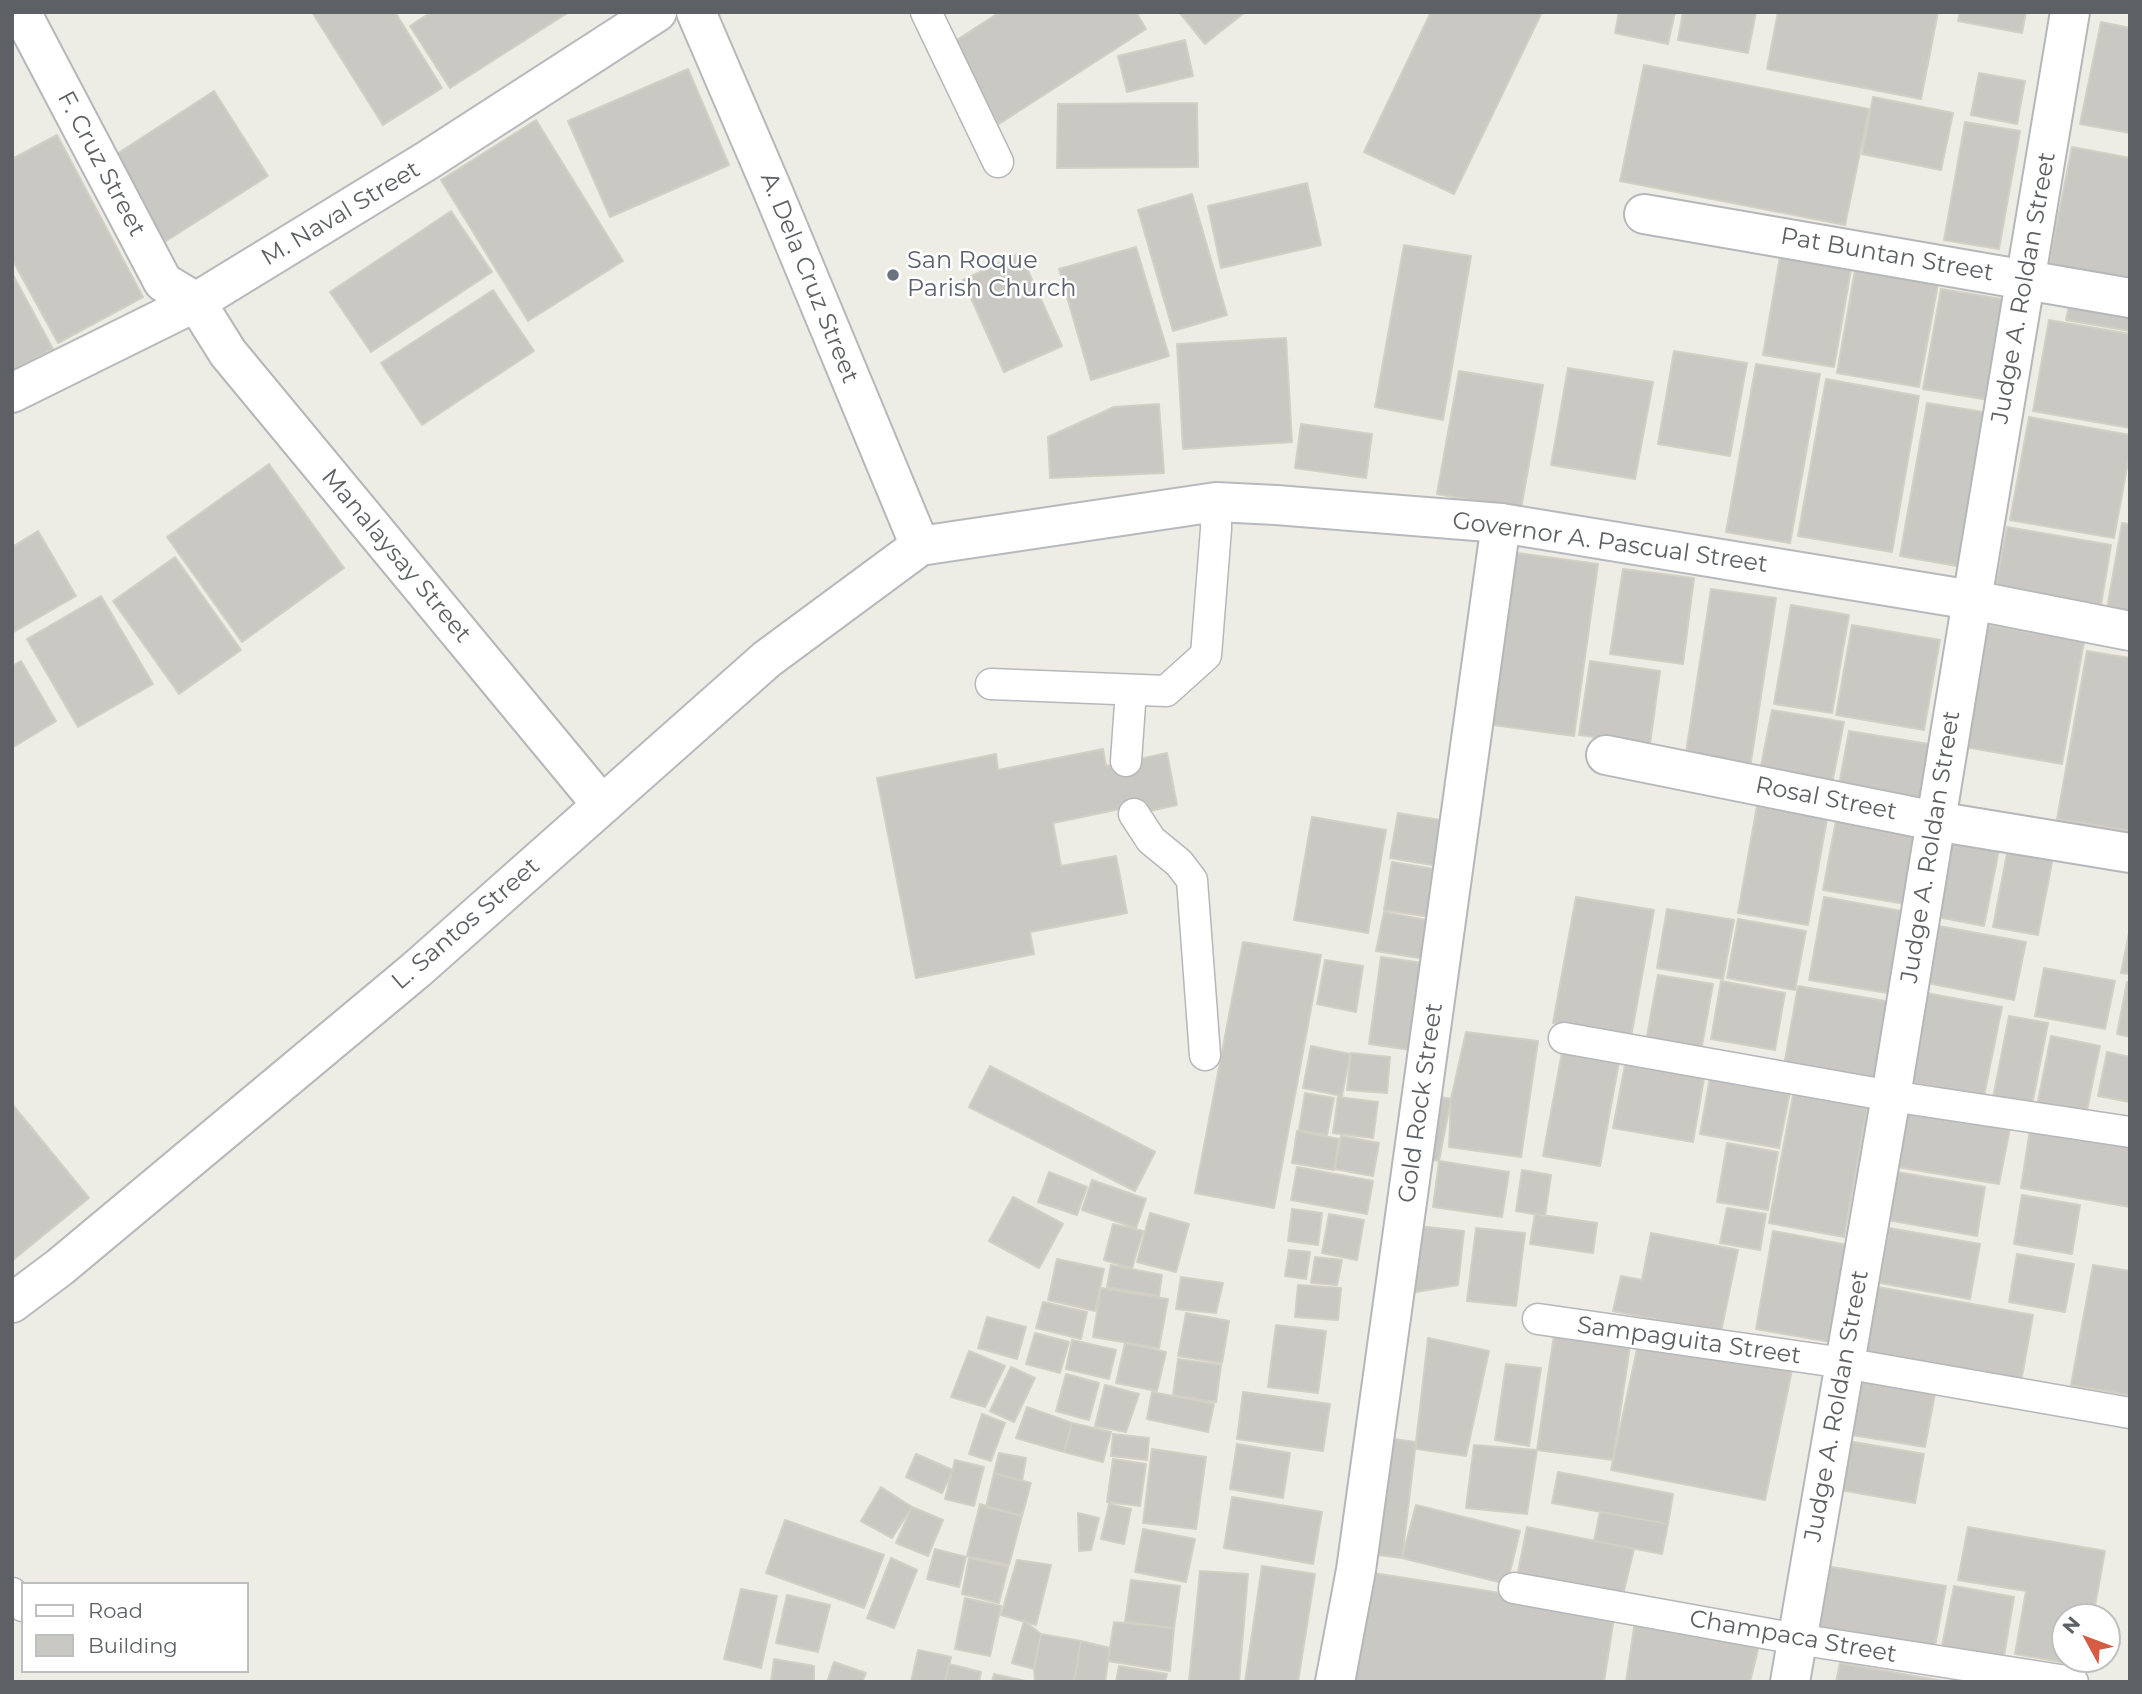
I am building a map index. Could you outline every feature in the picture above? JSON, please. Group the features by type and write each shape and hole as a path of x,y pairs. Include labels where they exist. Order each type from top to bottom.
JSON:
{"street":[{"name":"F. Cruz Street","path":"22,12 163,282 196,302"},
{"name":"M. Naval Street","path":"12,394 196,302 428,160 657,12"},
{"name":"A. Dela Cruz Street","path":"696,12 920,546"},
{"name":"Judge A. Roldan Street","path":"1790,1682 1891,1096 2070,12"},
{"name":"Pat Buntan Street","path":"1644,214 2130,298"},
{"name":"Manalaysay Street","path":"196,302 228,352 602,806"},
{"name":"Governor A. Pascual Street","path":"920,546 1216,502 1501,523 1972,600 2130,631"},
{"name":"Gold Rock Street","path":"1335,1682 1356,1570 1501,523"},
{"name":"L. Santos Street","path":"12,1303 60,1267 416,970 767,659 920,546"},
{"name":"Rosal Street","path":"1606,755 1935,821 2130,853"}],"lane":[{"path":"926,12 998,162"},
{"path":"991,684 1166,691 1206,655 1216,502"},
{"path":"1126,761 1131,690"},
{"path":"1134,814 1151,840 1179,863 1192,880 1205,1055"},
{"path":"1564,1038 1891,1096 2130,1132"},
{"name":"Sampaguita Street","path":"1538,1319 1843,1363 2130,1413"},
{"name":"Champaca Street","path":"1514,1588 1797,1639 2073,1682"}],"building":[{"path":"312,12 395,12 442,88 383,125"},
{"path":"431,12 569,12 450,88 410,26"},
{"path":"1000,12 1136,12 1146,29 999,124 949,45"},
{"path":"1179,12 1245,12 1205,44"},
{"path":"1431,12 1542,12 1454,194 1364,152"},
{"path":"1619,12 1675,12 1668,44 1615,33"},
{"path":"1683,12 1756,12 1748,53 1678,40"},
{"path":"1778,12 1938,12 1921,99 1767,69"},
{"path":"1960,12 2026,12 2022,33 1958,21"},
{"path":"2101,22 2130,28 2130,133 2080,124"},
{"path":"1185,40 1193,76 1127,92 1118,56"},
{"path":"1644,65 1869,109 1845,225 1620,181"},
{"path":"688,69 729,165 610,217 568,121"},
{"path":"1979,73 2025,81 2017,124 1971,115"},
{"path":"214,91 268,176 163,243 109,159"},
{"path":"1873,97 1953,113 1941,170 1862,154"},
{"path":"1197,103 1198,167 1057,168 1058,104"},
{"path":"536,120 623,261 528,321 441,180"},
{"path":"1965,122 2020,131 1999,249 1944,240"},
{"path":"57,135 143,297 58,343 12,259 12,159"},
{"path":"2072,147 2130,158 2130,284 2048,268"},
{"path":"1307,183 1321,245 1221,268 1208,206"},
{"path":"1192,194 1227,315 1173,331 1138,210"},
{"path":"451,211 492,272 371,352 330,292"},
{"path":"1404,245 1471,256 1443,420 1375,407"},
{"path":"1782,245 1853,258 1834,367 1763,355"},
{"path":"1136,247 1169,356 1091,380 1059,269"},
{"path":"1020,253 1062,346 1004,372 963,280"},
{"path":"1857,259 1940,273 1919,387 1837,373"},
{"path":"12,273 53,349 12,371"},
{"path":"1941,289 2008,300 1989,400 1923,389"},
{"path":"493,290 534,351 422,425 381,363"},
{"path":"2072,291 2130,301 2130,331 2066,320"},
{"path":"2049,320 2130,334 2130,428 2033,411"},
{"path":"1286,338 1292,442 1183,449 1177,344"},
{"path":"1674,351 1747,363 1730,456 1658,444"},
{"path":"1756,364 1820,374 1790,543 1726,532"},
{"path":"1568,368 1653,382 1635,479 1551,465"},
{"path":"1459,371 1543,385 1521,509 1437,494"},
{"path":"1826,379 1919,396 1892,552 1798,536"},
{"path":"1927,403 1996,414 1968,568 1900,556"},
{"path":"1159,404 1164,473 1050,478 1048,437 1114,407"},
{"path":"2029,417 2130,435 2130,451 2114,538 2010,520"},
{"path":"1301,424 1372,434 1366,478 1295,468"},
{"path":"269,464 344,568 242,642 167,537"},
{"path":"2122,523 2130,524 2130,613 2107,609"},
{"path":"2007,527 2111,545 2101,605 1996,587"},
{"path":"38,531 76,596 12,633 12,547"},
{"path":"1510,552 1598,564 1574,736 1486,724"},
{"path":"175,557 241,650 179,694 113,601"},
{"path":"1623,569 1694,578 1683,664 1610,654"},
{"path":"1711,589 1776,598 1750,768 1685,759"},
{"path":"101,596 153,684 78,727 27,639"},
{"path":"1791,605 1849,615 1832,713 1774,704"},
{"path":"1977,623 2084,642 2062,764 1954,745"},
{"path":"1852,625 1940,640 1924,730 1836,715"},
{"path":"2087,651 2130,658 2130,831 2057,819"},
{"path":"21,661 56,721 12,748 12,666"},
{"path":"1590,661 1660,671 1650,744 1579,735"},
{"path":"1772,710 1844,722 1831,789 1759,776"},
{"path":"1849,731 1929,744 1918,810 1837,796"},
{"path":"1103,749 1106,766 1167,753 1177,805 1122,817 1120,809 1053,823 1061,866 1116,856 1127,913 1030,932 1034,954 916,978 877,778 996,754 998,770"},
{"path":"1757,806 1827,819 1808,925 1738,913"},
{"path":"1398,813 1446,821 1438,866 1390,858"},
{"path":"1837,815 1919,829 1905,904 1823,890"},
{"path":"1312,817 1386,830 1368,933 1294,920"},
{"path":"1948,834 2000,844 1984,926 1932,916"},
{"path":"2009,843 2054,852 2038,935 1993,927"},
{"path":"1392,862 1446,871 1437,918 1384,910"},
{"path":"1576,897 1654,910 1631,1037 1553,1023"},
{"path":"1824,897 1907,912 1893,994 1809,980"},
{"path":"1667,909 1734,920 1723,979 1657,968"},
{"path":"1384,912 1432,921 1425,959 1376,951"},
{"path":"1738,919 1806,931 1795,990 1727,978"},
{"path":"1933,925 2026,942 2014,1000 1922,982"},
{"path":"2130,928 2130,974 2121,973"},
{"path":"1243,942 1321,955 1274,1208 1195,1193"},
{"path":"1381,957 1430,964 1418,1051 1369,1044"},
{"path":"1325,960 1363,966 1356,1012 1317,1004"},
{"path":"2044,968 2115,981 2105,1029 2035,1016"},
{"path":"1658,975 1713,984 1700,1057 1645,1047"},
{"path":"1721,981 1785,993 1775,1050 1711,1039"},
{"path":"2127,982 2130,983 2130,1037 2117,1034"},
{"path":"1798,986 1891,1002 1877,1082 1784,1066"},
{"path":"1926,993 2002,1007 1984,1096 1908,1082"},
{"path":"2009,1016 2048,1023 2032,1105 1993,1098"},
{"path":"1466,1032 1538,1041 1521,1157 1449,1147 1451,1099"},
{"path":"2051,1036 2100,1046 2086,1115 2037,1106"},
{"path":"1564,1041 1621,1051 1600,1166 1543,1156"},
{"path":"1311,1046 1350,1054 1342,1096 1303,1088"},
{"path":"2107,1052 2130,1057 2130,1102 2098,1096"},
{"path":"1351,1053 1390,1057 1387,1093 1347,1090"},
{"path":"1627,1054 1706,1067 1693,1142 1613,1128"},
{"path":"990,1066 1155,1152 1135,1191 969,1107"},
{"path":"1711,1072 1791,1086 1779,1148 1700,1134"},
{"path":"1794,1090 1868,1103 1844,1237 1769,1223"},
{"path":"1305,1093 1334,1098 1327,1135 1299,1130"},
{"path":"1431,1095 1451,1099 1439,1161 1419,1157"},
{"path":"1338,1097 1378,1102 1373,1138 1333,1133"},
{"path":"12,1104 89,1198 13,1260 12,1259"},
{"path":"1907,1106 2011,1123 1999,1184 1897,1167"},
{"path":"2031,1123 2130,1141 2130,1207 2021,1188"},
{"path":"1297,1131 1339,1139 1334,1170 1292,1163"},
{"path":"1341,1136 1379,1143 1373,1176 1335,1169"},
{"path":"1727,1143 1778,1152 1768,1210 1717,1202"},
{"path":"1439,1161 1509,1172 1502,1217 1433,1207"},
{"path":"1297,1167 1373,1181 1367,1214 1291,1200"},
{"path":"1522,1170 1551,1175 1545,1216 1516,1211"},
{"path":"1891,1171 1985,1187 1977,1236 1882,1219"},
{"path":"1049,1172 1087,1187 1077,1215 1038,1202"},
{"path":"1092,1180 1146,1199 1136,1228 1082,1210"},
{"path":"2022,1195 2080,1205 2072,1254 2014,1244"},
{"path":"1013,1197 1063,1224 1039,1268 989,1241"},
{"path":"1727,1208 1766,1214 1760,1250 1720,1243"},
{"path":"1292,1209 1322,1213 1318,1245 1288,1241"},
{"path":"1150,1213 1189,1224 1176,1272 1137,1262"},
{"path":"1329,1214 1364,1220 1357,1260 1322,1253"},
{"path":"1535,1214 1597,1223 1593,1253 1530,1244"},
{"path":"1113,1224 1143,1231 1132,1268 1104,1260"},
{"path":"1418,1226 1464,1231 1458,1285 1410,1293"},
{"path":"1476,1228 1525,1233 1516,1306 1467,1301"},
{"path":"1889,1228 1980,1244 1970,1299 1880,1283"},
{"path":"1773,1231 1853,1246 1836,1343 1756,1329"},
{"path":"1651,1233 1738,1250 1721,1332 1613,1311 1621,1276 1642,1280"},
{"path":"1289,1250 1310,1252 1306,1279 1285,1276"},
{"path":"2017,1254 2074,1264 2065,1312 2009,1302"},
{"path":"1315,1257 1342,1260 1337,1285 1311,1283"},
{"path":"1057,1259 1104,1269 1095,1311 1048,1300"},
{"path":"1111,1265 1162,1275 1159,1296 1107,1287"},
{"path":"2093,1265 2130,1271 2130,1395 2071,1385"},
{"path":"1181,1277 1223,1283 1216,1313 1176,1309"},
{"path":"1298,1285 1341,1288 1338,1320 1295,1317"},
{"path":"1872,1286 2033,1315 2020,1388 1858,1360"},
{"path":"1101,1288 1168,1299 1159,1348 1093,1337"},
{"path":"1043,1302 1087,1312 1081,1339 1036,1328"},
{"path":"1186,1313 1229,1321 1222,1363 1178,1356"},
{"path":"987,1317 1026,1327 1017,1359 978,1348"},
{"path":"1276,1325 1326,1331 1318,1393 1268,1387"},
{"path":"1035,1333 1069,1342 1060,1373 1026,1364"},
{"path":"1554,1335 1630,1346 1613,1460 1537,1450"},
{"path":"1428,1338 1489,1351 1466,1456 1417,1449"},
{"path":"1072,1340 1116,1350 1109,1379 1066,1369"},
{"path":"1639,1340 1792,1370 1765,1500 1611,1470"},
{"path":"1125,1343 1166,1352 1157,1391 1116,1383"},
{"path":"969,1351 1005,1366 985,1407 951,1397"},
{"path":"1178,1359 1221,1365 1216,1402 1173,1395"},
{"path":"1506,1364 1541,1368 1529,1446 1495,1440"},
{"path":"1011,1367 1035,1378 1014,1422 990,1411"},
{"path":"1066,1374 1099,1383 1089,1420 1056,1411"},
{"path":"1862,1376 1936,1388 1925,1447 1852,1435"},
{"path":"1105,1385 1139,1394 1126,1432 1095,1426"},
{"path":"1152,1392 1214,1404 1208,1432 1147,1419"},
{"path":"1243,1392 1330,1404 1323,1451 1237,1439"},
{"path":"1027,1407 1072,1423 1064,1452 1016,1438"},
{"path":"982,1414 1005,1423 991,1461 969,1454"},
{"path":"1072,1423 1111,1432 1103,1462 1064,1452"},
{"path":"1113,1434 1149,1438 1147,1460 1111,1456"},
{"path":"1378,1437 1416,1442 1402,1558 1364,1553"},
{"path":"1848,1441 1924,1454 1915,1503 1840,1490"},
{"path":"1237,1444 1290,1453 1283,1498 1230,1489"},
{"path":"1474,1445 1537,1450 1527,1514 1466,1508"},
{"path":"1152,1449 1206,1457 1196,1529 1143,1523"},
{"path":"999,1453 1026,1458 1022,1481 994,1473"},
{"path":"916,1454 953,1470 942,1493 906,1477"},
{"path":"1113,1459 1146,1464 1140,1506 1107,1502"},
{"path":"955,1460 984,1467 974,1506 945,1499"},
{"path":"1558,1472 1673,1494 1668,1524 1552,1503"},
{"path":"994,1473 1031,1483 1022,1516 986,1507"},
{"path":"881,1487 912,1507 892,1538 861,1521"},
{"path":"1232,1497 1322,1512 1313,1564 1224,1548"},
{"path":"980,1504 1022,1516 1009,1565 967,1556"},
{"path":"1109,1504 1131,1509 1124,1544 1101,1539"},
{"path":"1416,1505 1520,1531 1507,1584 1402,1558"},
{"path":"912,1507 943,1520 928,1556 896,1543"},
{"path":"1600,1512 1668,1524 1662,1554 1594,1541"},
{"path":"1078,1513 1099,1518 1091,1550 1079,1551"},
{"path":"785,1520 884,1555 864,1608 766,1573"},
{"path":"1527,1527 1634,1549 1622,1599 1517,1577"},
{"path":"1968,1527 2105,1551 2096,1603 2051,1603 2051,1660 2015,1654 2026,1591 1958,1580"},
{"path":"1143,1529 1195,1539 1186,1582 1135,1572"},
{"path":"935,1549 966,1557 959,1587 927,1579"},
{"path":"891,1558 917,1570 894,1628 867,1618"},
{"path":"969,1558 1008,1567 999,1603 962,1594"},
{"path":"1017,1560 1051,1565 1036,1625 1001,1615"},
{"path":"1262,1566 1315,1574 1298,1682 1245,1682"},
{"path":"1826,1566 1946,1586 1934,1652 1814,1632"},
{"path":"1200,1571 1248,1574 1239,1682 1189,1681"},
{"path":"1367,1572 1615,1611 1604,1682 1349,1682"},
{"path":"1131,1580 1180,1586 1174,1628 1125,1622"},
{"path":"1954,1586 2014,1597 2003,1662 1941,1651"},
{"path":"741,1589 777,1596 761,1668 724,1659"},
{"path":"787,1595 830,1605 818,1652 776,1643"},
{"path":"965,1598 1001,1606 990,1656 955,1649"},
{"path":"1024,1621 1041,1634 1034,1669 1012,1663"},
{"path":"1635,1621 1760,1641 1750,1682 1626,1682"},
{"path":"1114,1622 1174,1628 1170,1671 1108,1661"},
{"path":"1041,1634 1081,1641 1074,1682 1035,1682 1034,1669"},
{"path":"1081,1641 1110,1648 1105,1682 1074,1682"},
{"path":"918,1650 951,1657 945,1682 911,1682"},
{"path":"774,1659 814,1666 814,1682 771,1682"},
{"path":"834,1662 866,1673 862,1682 827,1682"},
{"path":"1840,1663 1949,1682 1836,1682"},
{"path":"949,1664 981,1672 979,1682 945,1682"},
{"path":"1119,1666 1167,1674 1165,1682 1116,1682"},
{"path":"994,1674 1030,1682 992,1682"}],"place":[{"name":"San Roque Parish Church","path":"893,275"}]}
